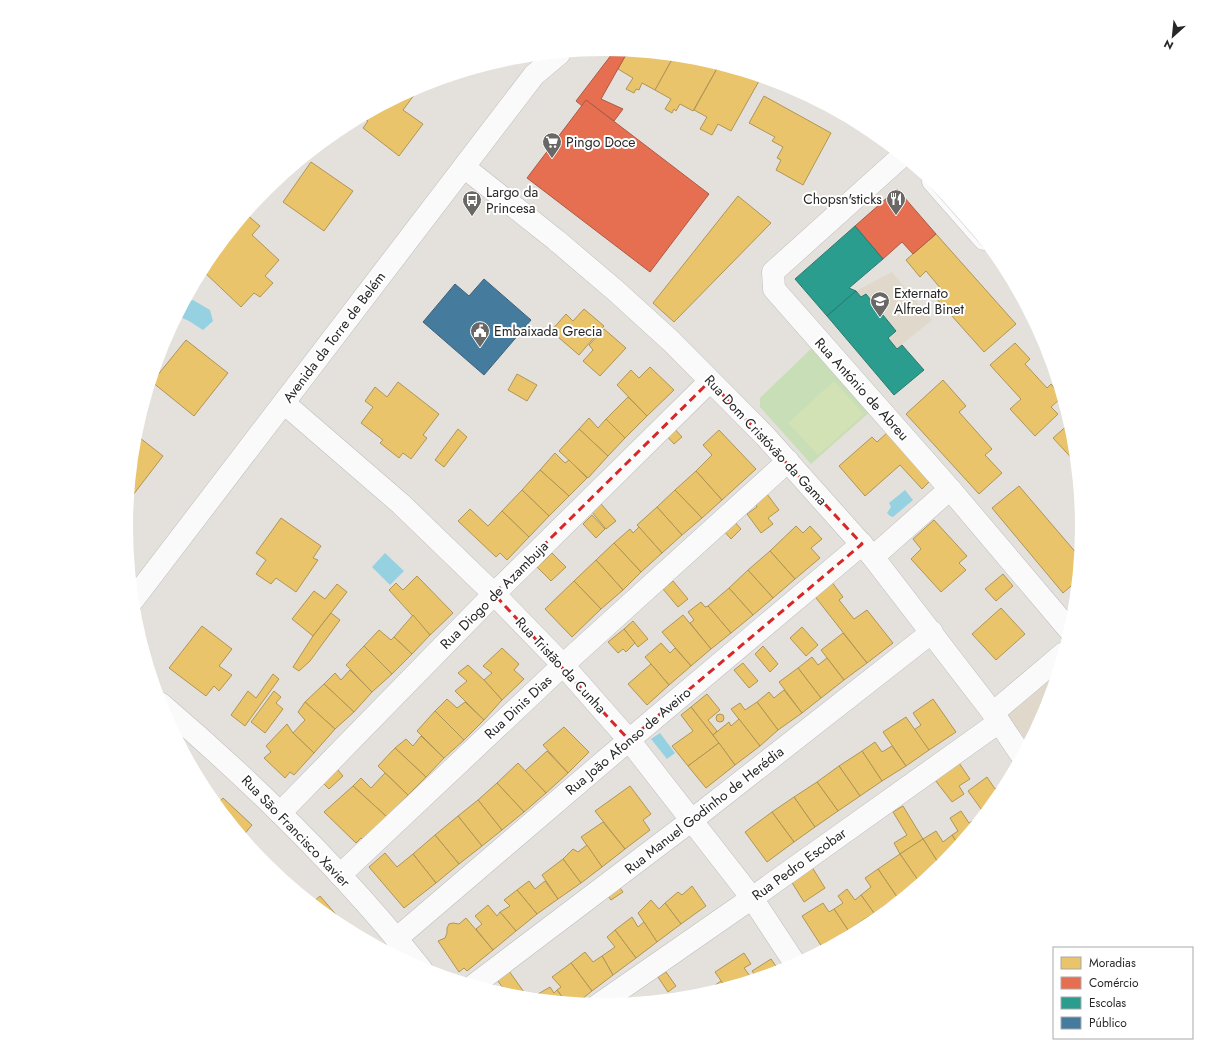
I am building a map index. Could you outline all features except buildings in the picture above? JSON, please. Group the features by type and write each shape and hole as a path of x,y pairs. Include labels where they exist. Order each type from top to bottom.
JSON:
{"street":[{"name":"Avenida da Torre de Belém","path":"138,594 464,167 538,65 549,59"},
{"name":"Rua António de Abreu","path":"899,159 773,272 774,289 950,488 1066,625"},
{"name":"Rua Dom Cristóvão da Gama","path":"464,167 556,240 616,291 672,342 766,437 868,551 932,632 996,717 1019,751"},
{"name":"Rua Diogo de Azambuja","path":"280,814 494,594 710,380"},
{"name":"Rua Tristão da Cunha","path":"284,403 401,504 494,594 563,666 629,740 692,820 752,898 792,960"},
{"name":"Rua Dinis Dias","path":"340,875 563,666 788,461"},
{"path":"868,551 950,488"},
{"name":"Rua João Afonso de Aveiro","path":"396,939 629,740 868,551"},
{"name":"Rua Manuel Godinho de Herédia","path":"479,982 692,820 932,632"},
{"name":"Rua Pedro Escobar","path":"607,999 752,898 996,717 1057,660"},
{"name":"Rua São Francisco Xavier","path":"171,713 250,782 340,875 411,957"}],"highlighted area":[{"path":"710,381 862,544 629,740 494,594"}],"shaded area":[{"name":"Externato Alfred Binet","path":"892,272 932,320 872,368 856,291"},
{"path":"1051,679 1040,708 1025,739 1007,714"}],"green space":[{"path":"817,343 872,410 811,464 760,407 760,398"},
{"path":"834,381 864,414 818,455 788,423"}],"water":[{"path":"192,300 210,310 213,321 203,330 182,318"},
{"path":"905,490 913,500 893,517 890,516 887,513 891,507 889,503"},
{"path":"385,553 404,571 390,585 372,567"},
{"path":"660,733 675,753 667,759 651,739"}],"tram line":[{"path":"931,188 987,251"}],"place":[{"name":"Pingo Doce","path":"552,159"},
{"name":"Chopsn'sticks","path":"896,216"},
{"name":"Largo da Princesa","path":"472,217"},
{"name":"Externato Alfred Binet","path":"880,318"},
{"name":"Embaixada Grecia","path":"480,348"}]}
